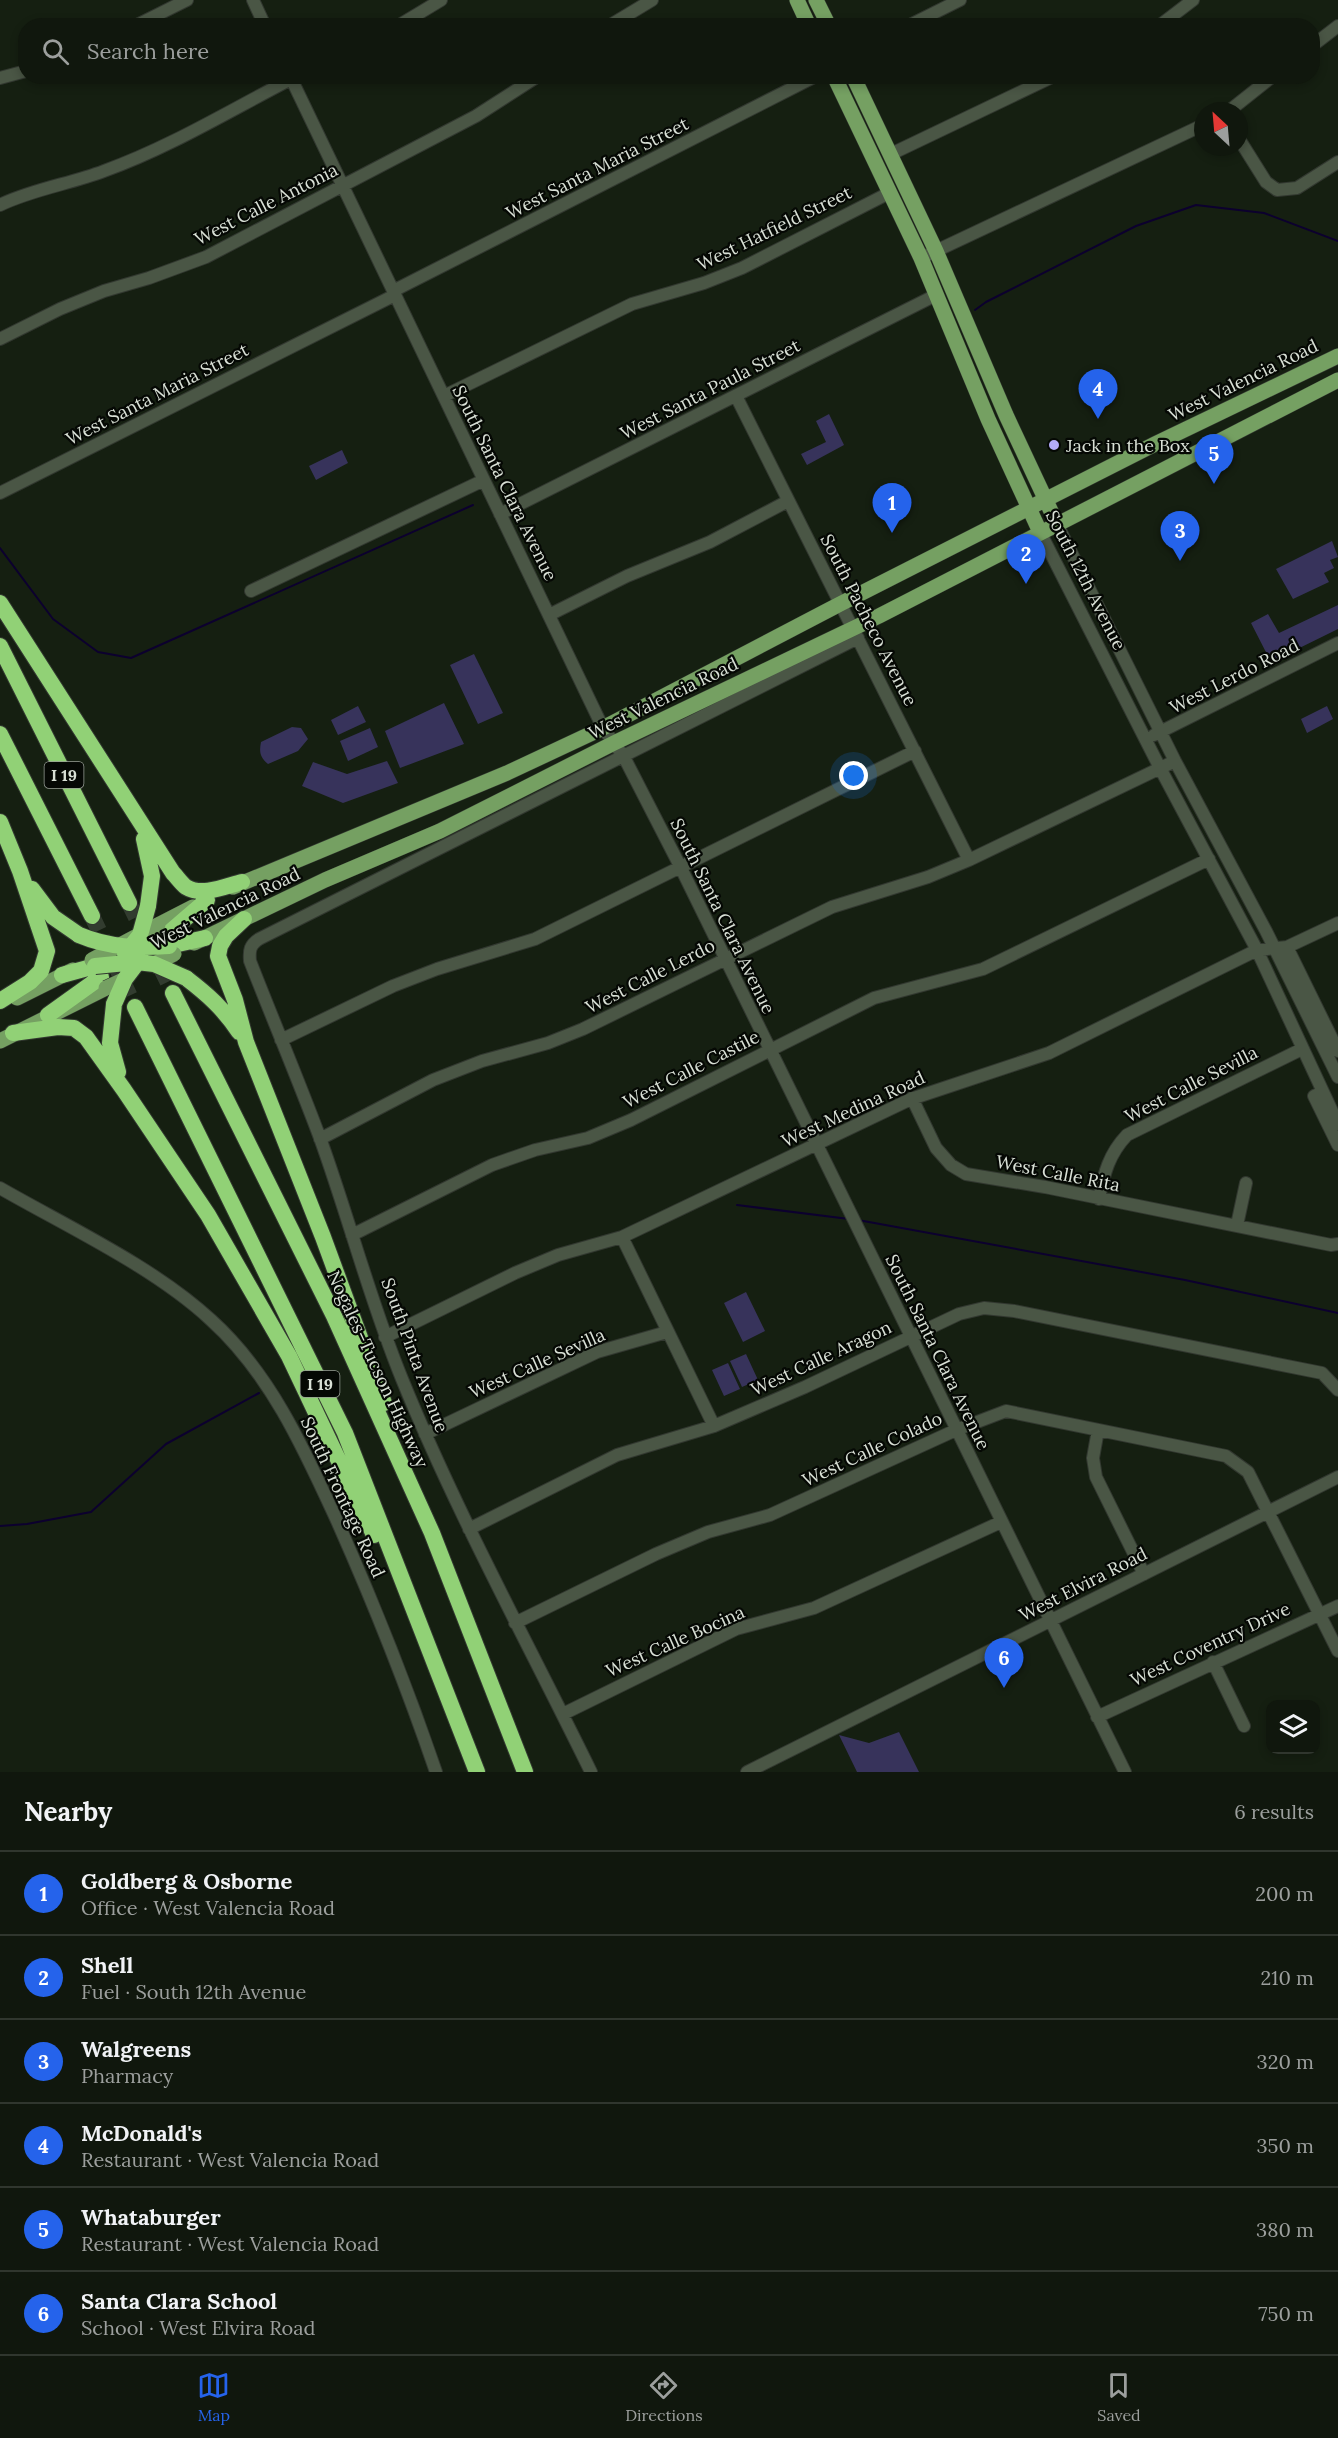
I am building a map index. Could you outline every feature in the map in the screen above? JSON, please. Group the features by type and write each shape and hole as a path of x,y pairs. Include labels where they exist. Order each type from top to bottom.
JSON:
{"highway":[{"path":"0,603 173,873 187,887 210,890 242,882"},
{"name":"I 19","path":"0,646 129,903"},
{"name":"I 19","path":"0,734 92,916"},
{"path":"0,822 20,871 47,951 41,971 30,982 0,1001"},
{"path":"124,1090 110,1043 114,1004 144,949 152,876 140,824"},
{"path":"20,871 40,903 53,917 79,935 100,944 144,949 206,938"},
{"path":"48,1015 99,973 144,949 207,900"},
{"path":"244,919 226,936 219,946 218,956 235,1000 246,1042 323,1237 432,1533"},
{"path":"144,949 154,964 186,978 212,998 227,1014 246,1042"},
{"path":"62,975 99,973"},
{"name":"Nogales–Tucson Highway","path":"173,993 334,1316 432,1533 525,1772"},
{"name":"I 19","path":"135,1007 345,1433 477,1772"},
{"path":"7,1037 58,1027 74,1028 86,1037 124,1090 208,1215 289,1356 439,1674"}],"main road":[{"path":"797,0 805,18"},
{"path":"816,0 825,18"},
{"name":"South 12th Avenue","path":"838,84 921,258 1040,532"},
{"name":"South 12th Avenue","path":"857,84 936,250 1006,415 1057,524"},
{"path":"950,328 966,344 971,346 976,343"},
{"name":"West Valencia Road","path":"207,900 242,882 507,773 603,728 1028,508 1338,356"},
{"name":"West Valencia Road","path":"206,938 325,880 440,831 614,743 855,633 1040,532 1338,380"},
{"path":"1265,393 1274,412"},
{"path":"99,973 144,949"},
{"path":"0,1006 62,975"},
{"path":"7,1037 48,1015"}],"street":[{"path":"151,18 187,0"},
{"path":"253,0 262,18"},
{"path":"411,18 441,0"},
{"path":"622,18 652,0"},
{"path":"924,18 960,0"},
{"path":"1169,18 1193,0"},
{"path":"1320,40 1338,26"},
{"path":"0,78 18,72"},
{"path":"0,205 104,171 149,152 280,84"},
{"name":"South Santa Clara Avenue","path":"296,84 342,185 603,728 624,757 680,867 1125,1772"},
{"name":"West Calle Antonia","path":"0,339 60,309 104,291 149,278 206,257 476,116 526,84"},
{"name":"West Santa Maria Street","path":"0,493 800,84"},
{"path":"891,154 1037,84"},
{"path":"1240,102 1263,84"},
{"path":"921,258 1194,129"},
{"path":"1248,153 1266,182 1277,190 1297,188 1338,162"},
{"name":"West Hatfield Street","path":"444,396 632,304 704,284 740,268 889,193"},
{"name":"West Santa Paula Street","path":"500,514 936,295"},
{"name":"South Pacheco Avenue","path":"736,396 969,860"},
{"path":"251,591 484,480"},
{"path":"549,615 627,576 710,542 788,501"},
{"name":"South 12th Avenue","path":"1057,524 1175,761 1338,1051"},
{"name":"South 12th Avenue","path":"1040,532 1160,768 1257,950 1338,1124"},
{"name":"West Valencia Road","path":"259,939 624,757 855,633"},
{"name":"West Lerdo Road","path":"1146,739 1338,643"},
{"path":"281,1040 393,986 437,969 535,939 915,751"},
{"name":"West Calle Lerdo","path":"320,1138 433,1080 482,1061 549,1043 583,1029 832,907 928,877 969,860 1175,761"},
{"name":"West Calle Castile","path":"352,1235 492,1165 535,1150 588,1138 631,1120 874,999 983,969 1209,858"},
{"name":"West Medina Road","path":"385,1336 515,1273 558,1255 622,1237 912,1098 1048,1053 1257,950 1281,949 1338,923"},
{"name":"South Pinta Avenue","path":"259,939 252,944 249,951 250,961 320,1138 385,1336 424,1434 515,1623 591,1772"},
{"name":"South 12th Avenue","path":"1281,949 1338,1077"},
{"name":"West Calle Sevilla","path":"1099,1198 1105,1167 1116,1147 1127,1135 1302,1048"},
{"name":"South 12th Avenue","path":"1322,1092 1314,1096 1338,1145"},
{"name":"West Calle Rita","path":"912,1098 936,1148 951,1165 966,1174 1099,1198 1331,1245 1338,1244"},
{"path":"1237,1225 1246,1183"},
{"name":"South Frontage Road","path":"0,1188 150,1274 192,1304 229,1338 261,1377 306,1456 352,1555 389,1642 436,1772"},
{"path":"622,1237 714,1425"},
{"name":"West Calle Aragon","path":"469,1529 616,1455 714,1425 805,1387 959,1314 984,1308 1014,1311 1322,1373 1338,1390"},
{"name":"West Calle Sevilla","path":"424,1434 597,1352 667,1332"},
{"name":"West Calle Colado","path":"515,1623 656,1554 708,1532 770,1515 956,1430 1006,1412 1226,1456 1248,1472 1268,1512"},
{"path":"1098,1430 1093,1458 1096,1477 1144,1574"},
{"name":"West Elvira Road","path":"747,1772 1338,1477"},
{"path":"1268,1512 1338,1651"},
{"name":"West Calle Bocina","path":"563,1714 736,1629 814,1608 1001,1522"},
{"name":"West Coventry Drive","path":"1097,1717 1338,1606"},
{"path":"1213,1662 1244,1726"}],"shaded area":[{"path":"829,414 844,445 807,465 801,454 826,442 816,421"},
{"path":"342,450 348,463 316,480 309,466"},
{"path":"1332,541 1338,557 1330,560 1334,568 1324,573 1329,582 1293,599 1276,569"},
{"path":"1338,605 1338,629 1271,662 1251,623 1268,614 1279,633"},
{"path":"474,654 503,713 478,724 450,665"},
{"path":"444,703 464,744 400,768 385,731"},
{"path":"358,706 366,722 338,735 331,720"},
{"path":"1327,706 1333,719 1307,733 1301,719"},
{"path":"292,727 301,728 308,739 298,751 268,764 261,754 261,742"},
{"path":"370,728 378,747 348,761 340,741"},
{"path":"387,761 398,783 343,803 302,786 313,762 347,774"},
{"path":"746,1292 765,1331 743,1342 724,1303"},
{"path":"746,1354 758,1380 742,1387 730,1361"},
{"path":"728,1363 740,1389 724,1396 712,1370"},
{"path":"899,1732 919,1772 857,1772 839,1735 869,1743"}],"waterway":[{"path":"975,310 986,302 1136,226 1196,205 1264,213 1338,241"},
{"path":"0,548 53,619 98,652 131,658 473,505"},
{"path":"737,1205 849,1219"},
{"path":"858,1220 1185,1280 1338,1313"},
{"path":"0,1526 27,1524 91,1512 166,1444 259,1393"}],"tunnel":[{"path":"129,903 173,993"},
{"path":"92,916 135,1007"}],"place":[{"name":"McDonald's","path":"1098,419"},
{"name":"Jack in the Box","path":"1054,445"},
{"name":"Whataburger","path":"1214,484"},
{"name":"Goldberg & Osborne","path":"892,533"},
{"name":"Walgreens","path":"1180,561"},
{"name":"Shell","path":"1026,584"},
{"name":"Santa Clara School","path":"1004,1688"}]}
